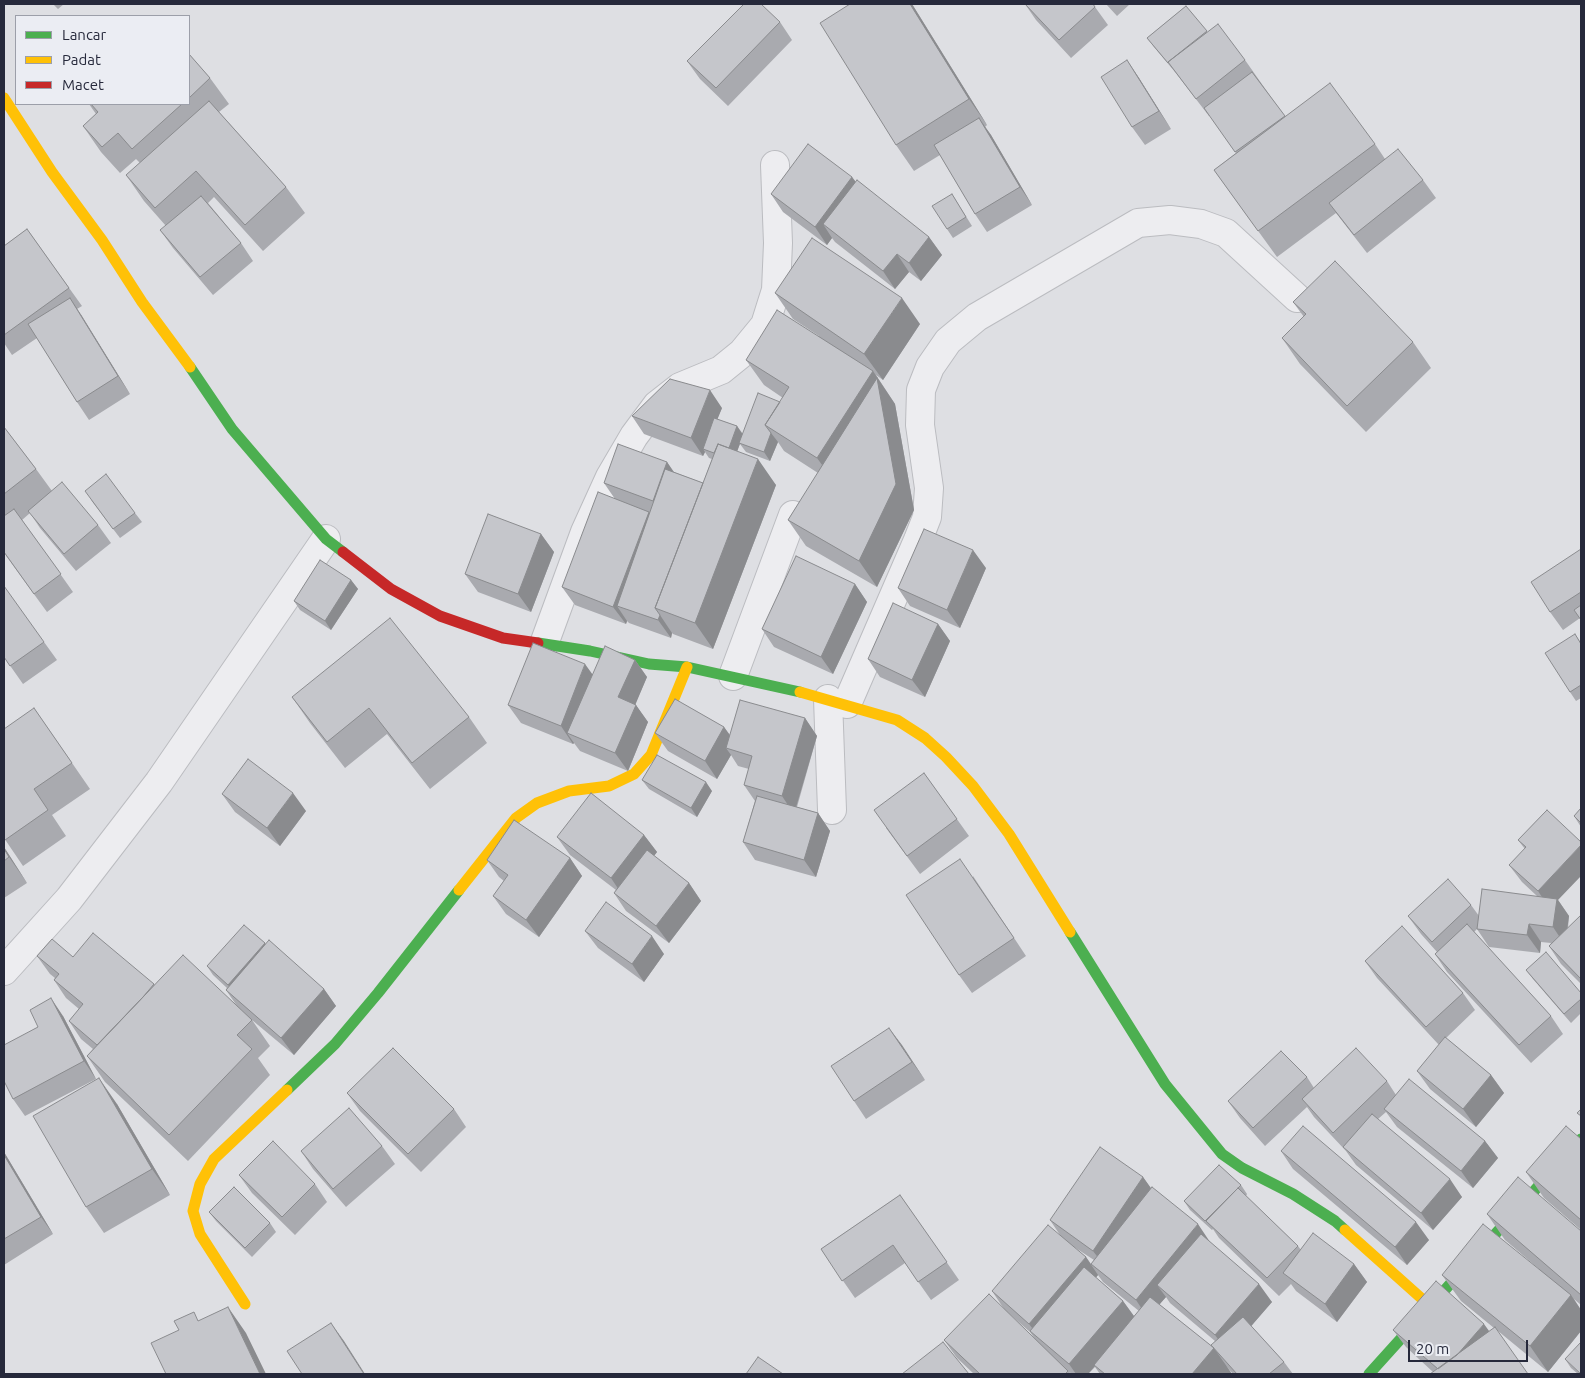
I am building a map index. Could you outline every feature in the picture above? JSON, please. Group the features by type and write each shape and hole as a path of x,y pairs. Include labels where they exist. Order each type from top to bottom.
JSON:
{"street":[{"path":"4,98 52,172 102,240 142,302 200,381 232,429 326,539 391,589 440,616 503,638 590,650 649,664 687,667 733,676 837,701 897,720 925,738 973,786 1008,834 1165,1084 1222,1154 1242,1168 1293,1194 1335,1221 1430,1306"},
{"path":"544,644 585,532 610,478 634,436 657,405 680,387 721,370 742,353 765,325 776,290 778,243 775,165"},
{"path":"832,810 837,701 918,540 926,516 929,488 920,425 922,390 930,367 948,341 978,317 1138,223 1170,220 1201,224 1226,233 1297,298"},
{"path":"733,676 793,515"},
{"path":"4,971 69,899 159,782 326,539"},
{"path":"245,1304 200,1234 193,1211 200,1184 214,1160 335,1044 384,986 516,818 537,803 569,791 609,786 634,774 651,755 687,667"},
{"path":"1369,1374 1581,1139"}],"building":[{"path":"744,4 761,4 780,22 716,88 687,61"},
{"path":"850,4 910,4 969,99 896,145 820,23"},
{"path":"1025,4 1093,4 1095,7 1059,40"},
{"path":"1186,6 1207,31 1168,63 1147,38"},
{"path":"1218,24 1245,60 1196,99 1168,62"},
{"path":"190,55 210,78 190,97"},
{"path":"1127,60 1159,111 1132,127 1101,77"},
{"path":"1252,72 1285,116 1235,152 1204,108"},
{"path":"1330,83 1375,144 1258,231 1214,170"},
{"path":"209,101 286,187 245,225 196,171 155,208 126,175"},
{"path":"92,105 181,105 132,149 118,133 102,147 83,126 98,112"},
{"path":"979,118 1020,187 975,214 934,145"},
{"path":"808,144 852,177 815,227 771,194"},
{"path":"1398,149 1423,180 1354,235 1329,203"},
{"path":"857,180 929,237 909,263 897,254 883,271 823,224"},
{"path":"952,194 966,217 947,229 932,206"},
{"path":"201,196 241,243 200,277 160,230"},
{"path":"27,229 69,288 4,335 4,246"},
{"path":"812,238 902,298 864,354 775,293"},
{"path":"1335,261 1413,342 1347,406 1282,338 1306,314 1293,302"},
{"path":"70,298 118,376 77,402 28,324"},
{"path":"777,310 873,371 817,458 765,425 789,387 746,360"},
{"path":"877,378 896,484 859,561 788,520"},
{"path":"670,379 710,390 691,438 632,416"},
{"path":"758,393 780,402 765,425 771,433 764,452 739,443"},
{"path":"714,418 737,426 729,448 718,444 714,453 703,449"},
{"path":"4,427 36,469 4,494"},
{"path":"618,444 667,462 653,501 604,483"},
{"path":"718,444 758,459 695,623 655,608"},
{"path":"665,469 703,483 655,608 660,615 658,620 617,606"},
{"path":"106,474 135,513 113,529 85,491"},
{"path":"62,482 98,525 64,554 28,511"},
{"path":"598,492 649,512 613,607 562,587"},
{"path":"14,509 61,574 34,594 4,552 4,516"},
{"path":"488,514 541,534 518,594 465,574"},
{"path":"924,529 973,550 947,610 898,588"},
{"path":"1581,549 1581,592 1550,612 1531,582"},
{"path":"796,556 855,584 821,657 762,629"},
{"path":"320,560 351,580 325,621 294,601"},
{"path":"4,586 44,642 10,666 4,657"},
{"path":"893,603 938,624 912,680 868,659"},
{"path":"1581,605 1581,620 1574,610"},
{"path":"390,618 469,717 412,763 369,708 327,742 292,697"},
{"path":"1575,634 1581,644 1581,685 1570,692 1545,653"},
{"path":"533,643 585,664 561,726 508,705"},
{"path":"605,646 635,660 618,697 636,705 615,753 567,733"},
{"path":"675,699 724,727 705,761 655,733"},
{"path":"740,700 805,718 782,796 744,785 752,756 726,748"},
{"path":"34,708 72,763 34,789 48,810 5,840 4,729"},
{"path":"657,755 706,782 691,808 642,780"},
{"path":"248,759 293,793 267,828 222,794"},
{"path":"924,773 957,819 907,856 874,810"},
{"path":"591,793 644,835 611,878 557,837"},
{"path":"757,796 818,813 804,860 743,842"},
{"path":"1581,808 1581,823 1574,816"},
{"path":"1547,810 1581,842 1581,845 1538,891 1509,865 1526,847 1518,840"},
{"path":"514,820 570,858 526,920 493,896 508,875 487,860"},
{"path":"4,849 9,857 4,861"},
{"path":"647,850 689,883 656,926 614,893"},
{"path":"960,859 1014,938 959,975 906,895"},
{"path":"1448,879 1471,905 1432,942 1408,916"},
{"path":"1482,889 1557,899 1553,927 1529,924 1527,935 1477,929"},
{"path":"606,902 652,936 632,964 585,931"},
{"path":"1581,915 1581,979 1549,946"},
{"path":"1467,924 1551,1016 1519,1045 1435,954"},
{"path":"244,925 265,943 228,985 207,966"},
{"path":"1402,926 1463,993 1426,1027 1365,961"},
{"path":"93,933 154,984 97,1045 69,1021 83,1004 54,980 59,974 37,956 52,939 73,957"},
{"path":"269,940 324,989 281,1038 226,990"},
{"path":"1546,952 1581,993 1581,999 1564,1014 1526,970"},
{"path":"183,955 252,1020 237,1035 252,1049 169,1135 87,1056"},
{"path":"51,998 84,1061 13,1099 4,1081 4,1045 38,1027 30,1010"},
{"path":"889,1028 912,1062 854,1101 831,1066"},
{"path":"1445,1037 1491,1075 1463,1109 1417,1071"},
{"path":"393,1048 454,1109 408,1154 347,1093"},
{"path":"1356,1048 1387,1081 1333,1133 1302,1099"},
{"path":"1281,1051 1307,1077 1253,1128 1228,1101"},
{"path":"99,1078 152,1169 86,1207 33,1116"},
{"path":"1409,1079 1485,1141 1461,1171 1384,1109"},
{"path":"349,1108 382,1146 333,1189 301,1151"},
{"path":"1372,1114 1450,1179 1421,1213 1343,1147"},
{"path":"1303,1126 1416,1222 1395,1247 1281,1151"},
{"path":"1566,1126 1581,1139 1581,1220 1526,1172"},
{"path":"273,1141 315,1184 282,1217 239,1175"},
{"path":"1100,1147 1143,1177 1093,1251 1050,1220"},
{"path":"4,1155 41,1217 4,1239"},
{"path":"1219,1165 1241,1185 1205,1221 1184,1201"},
{"path":"1518,1177 1581,1231 1581,1295 1487,1214"},
{"path":"234,1187 270,1223 245,1248 209,1212"},
{"path":"1152,1187 1198,1224 1136,1300 1091,1264"},
{"path":"1238,1188 1298,1246 1267,1278 1206,1221"},
{"path":"900,1195 947,1262 918,1282 893,1245 842,1281 821,1249"},
{"path":"1483,1224 1571,1295 1530,1346 1442,1275"},
{"path":"1048,1225 1086,1257 1029,1324 992,1291"},
{"path":"1313,1233 1354,1264 1325,1304 1283,1273"},
{"path":"1201,1234 1259,1284 1215,1335 1157,1285"},
{"path":"1084,1267 1123,1301 1069,1364 1030,1331"},
{"path":"1436,1281 1484,1324 1457,1355 1438,1369 1393,1330"},
{"path":"989,1294 1068,1371 1065,1374 980,1374 944,1340"},
{"path":"1150,1297 1214,1348 1192,1374 1105,1374 1094,1365"},
{"path":"228,1307 260,1374 166,1374 151,1343 179,1330 174,1321 194,1312 198,1321"},
{"path":"1243,1317 1284,1362 1269,1374 1237,1374 1211,1345"},
{"path":"331,1323 364,1374 302,1374 287,1351"},
{"path":"1495,1327 1528,1374 1430,1374"},
{"path":"943,1342 969,1374 902,1374"},
{"path":"1581,1342 1581,1374 1565,1359"},
{"path":"758,1357 783,1374 746,1374"}],"traffic: fast":[{"path":"190,367 232,429 326,539 343,552"},
{"path":"538,643 590,651 649,664 687,667 800,692"},
{"path":"287,1090 335,1044 378,993 459,890"},
{"path":"1070,932 1165,1084 1222,1154 1242,1168 1293,1194 1335,1221 1345,1230"},
{"path":"1369,1374 1581,1139"}],"traffic: slow":[{"path":"4,98 52,172 102,240 142,302 190,367"},
{"path":"459,890 516,818 537,803 569,791 609,786 634,774 651,755 687,667"},
{"path":"800,692 897,720 925,738 973,786 1009,834 1070,932"},
{"path":"245,1304 200,1234 193,1211 200,1184 214,1159 287,1090"},
{"path":"1345,1230 1430,1306"}],"traffic: jam":[{"path":"343,552 391,589 440,616 503,638 538,643"}]}
